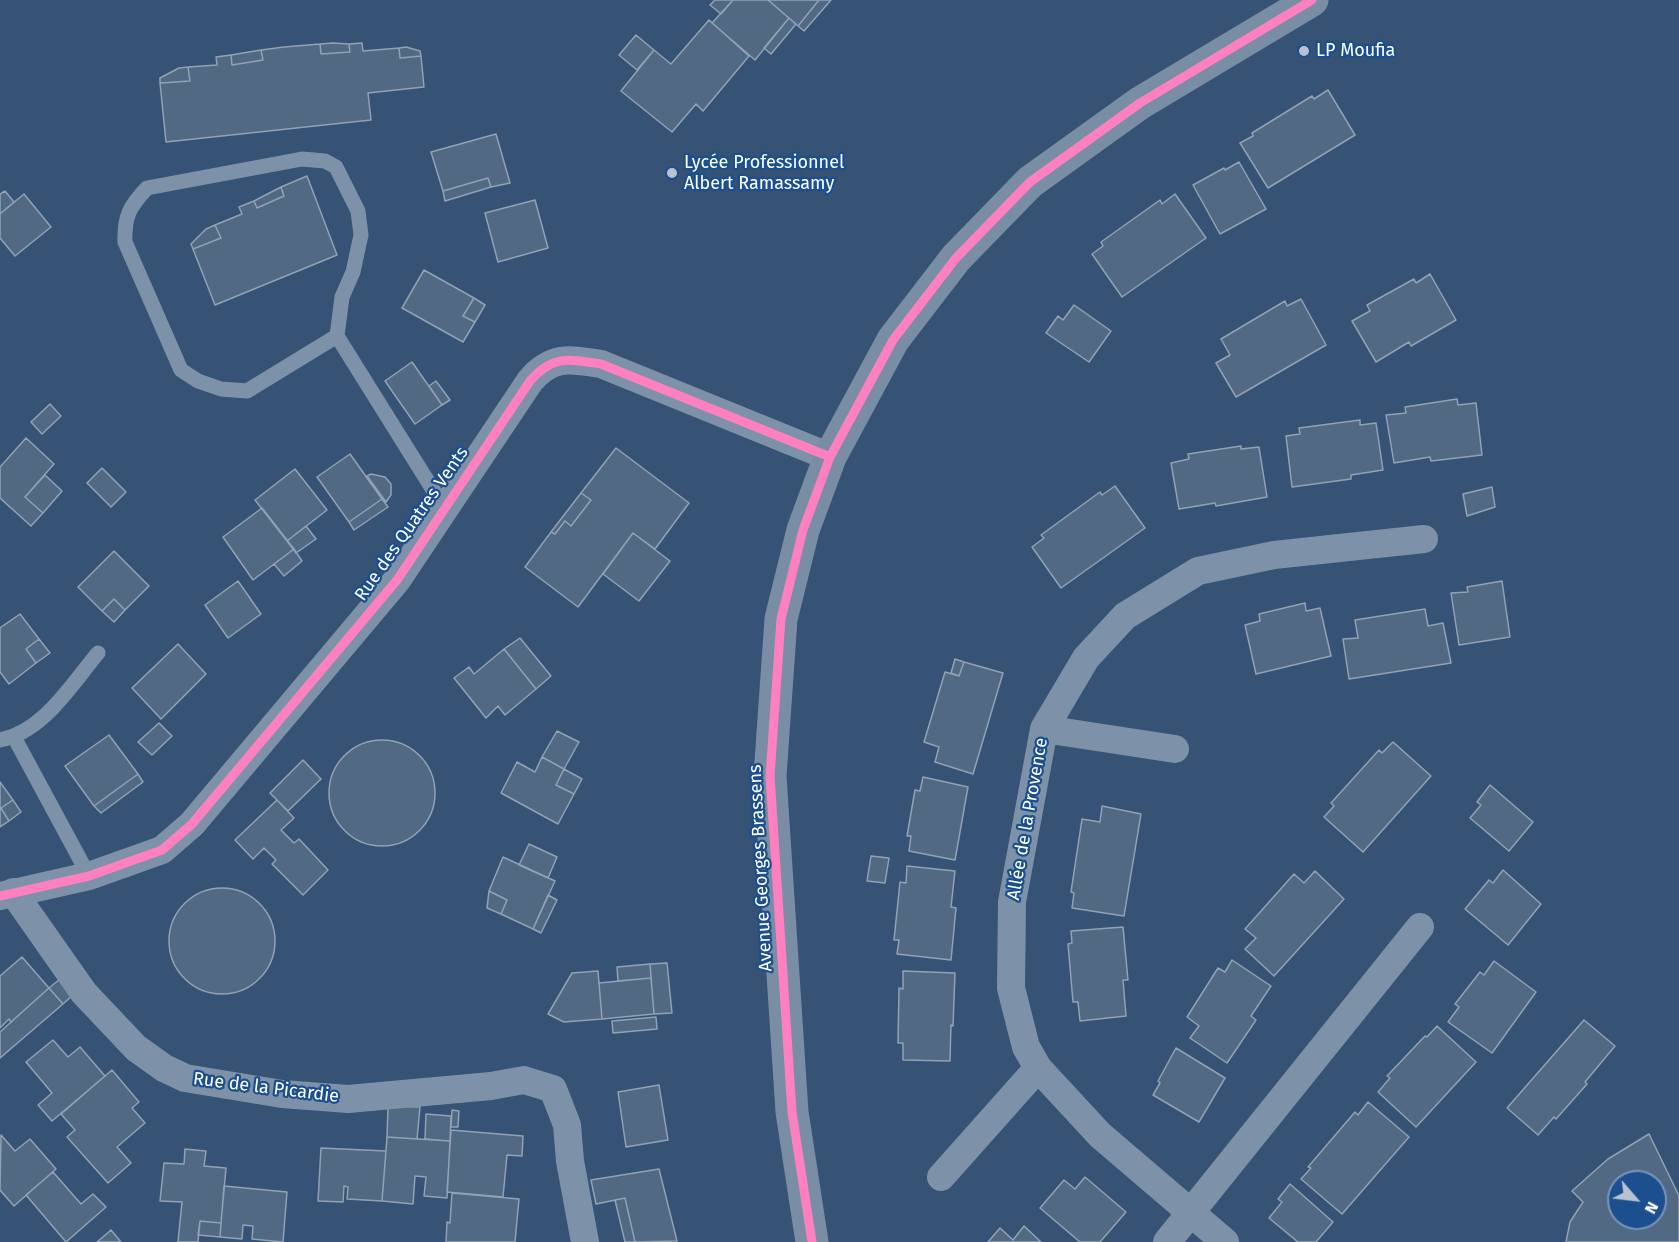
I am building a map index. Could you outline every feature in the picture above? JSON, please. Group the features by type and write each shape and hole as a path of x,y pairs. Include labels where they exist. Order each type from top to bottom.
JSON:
{"street":[{"name":"Avenue Georges Brassens","path":"1265,26 1291,0"},
{"name":"Avenue Georges Brassens","path":"812,1242 792,1112 770,776 781,619 803,530 830,457 893,340 956,258 1030,182 1140,103 1265,26 1312,0"},
{"name":"Rue des Quatres Vents","path":"6,894 89,876 162,850 192,824 398,580 530,381 541,368 555,362 580,361 601,364 830,457"},
{"name":"Allée de la Provence","path":"1225,1242 1100,1134 1038,1068 1026,1047 1011,988 1012,902 1044,729 1086,658 1125,616 1197,571 1274,555 1424,539"},
{"path":"1044,729 1175,749"},
{"name":"Rue de la Picardie","path":"6,894 91,1000 136,1048 164,1068 185,1078 282,1094 348,1099 491,1086 524,1080 553,1089 567,1125 570,1161 585,1242"},
{"path":"1167,1242 1420,927"},
{"path":"941,1177 1038,1068"}],"lane":[{"path":"337,336 247,392 221,389 198,381 181,370 125,242 124,225 132,204 147,188 302,159 325,161 336,167 358,212 361,235 353,272 342,297 337,336 445,509"},
{"path":"89,876 7,738 41,720 98,653"}],"building":[{"path":"715,0 733,0 721,14 710,5"},
{"path":"733,0 768,0 789,18 755,60 712,23"},
{"path":"768,0 819,0 798,26"},
{"path":"819,0 831,0 804,31 798,26"},
{"path":"789,18 796,24 771,54 764,48"},
{"path":"709,20 749,56 703,111 696,104 672,132 621,91 654,50 671,64"},
{"path":"636,35 654,50 637,70 619,55"},
{"path":"362,43 363,51 399,48 400,58 421,56 424,87 368,93 371,120 166,142 160,83 190,81 188,67 217,65 216,57 231,55 232,65 263,60 261,50 284,47 320,44 321,54 350,52 349,44"},
{"path":"320,44 349,44 350,52 321,54"},
{"path":"406,47 420,51 421,56 400,58 399,48"},
{"path":"261,50 263,60 232,65 231,55"},
{"path":"188,67 190,81 160,83 160,78 179,68"},
{"path":"1328,90 1355,135 1268,188 1240,143 1253,136 1252,133 1312,96 1314,99"},
{"path":"496,134 510,183 491,187 488,178 443,191 431,152"},
{"path":"1239,162 1266,209 1220,234 1193,185"},
{"path":"307,176 337,255 215,305 193,249 221,238 215,225 242,214 239,207 254,201 257,208 284,196 281,187"},
{"path":"488,178 491,187 445,201 443,191"},
{"path":"281,187 284,196 257,208 254,201"},
{"path":"5,191 14,202 0,214 0,194"},
{"path":"24,194 51,227 15,256 0,238 0,214"},
{"path":"1175,194 1206,238 1122,297 1092,254 1103,246 1101,242 1160,200 1162,204"},
{"path":"535,200 548,248 498,262 485,213"},
{"path":"215,225 221,238 193,249 191,244 206,229"},
{"path":"424,270 474,298 463,316 475,322 463,342 402,308"},
{"path":"1430,274 1456,320 1411,346 1409,342 1376,362 1352,321 1370,311 1367,305 1414,279 1416,283"},
{"path":"474,298 485,305 475,322 463,316"},
{"path":"1301,299 1326,345 1236,397 1216,363 1230,355 1221,339 1285,301 1287,306"},
{"path":"1074,305 1111,331 1089,362 1046,333 1058,316 1063,320"},
{"path":"412,362 442,405 415,424 385,381"},
{"path":"436,381 450,400 442,405 429,386"},
{"path":"1457,399 1458,405 1476,403 1482,455 1431,461 1430,457 1394,463 1386,415 1406,413 1405,407"},
{"path":"50,404 61,416 42,434 31,422"},
{"path":"1360,420 1360,425 1376,423 1383,470 1351,475 1351,479 1292,487 1286,436 1300,434 1299,428"},
{"path":"26,438 54,464 25,497 43,513 31,526 0,498 0,467"},
{"path":"1241,446 1241,449 1259,447 1267,497 1216,506 1215,503 1179,509 1171,463 1189,459 1188,454"},
{"path":"616,448 689,503 655,549 633,533 578,607 525,567 551,532 555,534 565,521 571,526 591,500 581,493"},
{"path":"350,454 382,499 349,522 317,477"},
{"path":"102,468 126,492 111,507 87,483"},
{"path":"295,469 327,510 287,541 255,500"},
{"path":"371,474 385,477 391,484 391,495 386,502 367,476"},
{"path":"45,475 62,491 43,513 25,497"},
{"path":"1115,486 1145,528 1061,588 1032,547 1044,538 1041,535 1100,492 1102,495"},
{"path":"1492,487 1495,507 1467,516 1463,494"},
{"path":"581,493 591,500 571,526 565,521 555,534 551,532"},
{"path":"382,499 388,507 354,530 349,522"},
{"path":"262,508 294,549 253,580 223,537"},
{"path":"306,526 316,539 296,553 287,541"},
{"path":"633,533 670,561 639,601 603,574"},
{"path":"294,549 302,561 284,576 274,564"},
{"path":"114,551 149,586 125,610 114,599 102,611 78,587"},
{"path":"238,581 261,614 228,638 205,605"},
{"path":"1502,581 1510,637 1459,645 1451,593 1468,592 1467,587"},
{"path":"114,599 125,610 114,622 102,611"},
{"path":"1305,603 1306,611 1320,608 1331,656 1256,674 1245,625 1260,621 1259,614"},
{"path":"1425,609 1428,626 1443,623 1451,663 1349,679 1343,639 1358,638 1355,620"},
{"path":"20,614 39,639 26,649 36,663 9,684 0,672 0,628"},
{"path":"520,638 551,676 536,689 504,649"},
{"path":"39,639 50,653 36,663 26,649"},
{"path":"178,644 206,674 161,719 132,688"},
{"path":"504,649 536,689 505,715 498,706 486,718 454,678 469,667 474,674"},
{"path":"955,659 964,662 959,676 951,673"},
{"path":"964,662 1003,673 973,774 935,762 939,747 924,742 945,672 959,676"},
{"path":"159,723 172,736 152,755 138,742"},
{"path":"557,731 579,742 564,769 542,757"},
{"path":"109,735 138,774 94,806 65,766"},
{"path":"382,740 402,744 420,755 431,773 435,793 431,813 420,831 402,842 382,846 362,842 344,831 333,813 329,793 333,773 344,755 362,744"},
{"path":"1393,742 1431,776 1363,852 1324,817 1334,806 1331,803 1379,750 1382,753"},
{"path":"542,757 564,769 556,785 574,794 558,824 501,793 517,762 535,772"},
{"path":"303,760 321,779 288,811 270,793"},
{"path":"564,769 582,779 574,794 556,785"},
{"path":"138,774 143,782 101,813 94,806"},
{"path":"923,777 968,787 955,860 909,851 911,836 907,836 915,790 920,791"},
{"path":"0,782 13,800 1,808 9,821 0,827"},
{"path":"1490,785 1533,822 1509,851 1470,818 1481,805 1477,802"},
{"path":"13,800 21,812 9,821 1,808"},
{"path":"277,800 294,818 281,830 294,843 299,839 328,870 303,895 272,864 276,860 264,848 253,859 235,840"},
{"path":"1102,806 1141,814 1124,916 1072,908 1074,893 1071,892 1082,819 1100,822"},
{"path":"529,844 557,857 548,878 519,865"},
{"path":"871,856 889,858 885,883 867,881"},
{"path":"503,857 555,881 533,929 501,914 507,900 489,891"},
{"path":"907,866 955,871 951,907 956,908 951,960 897,954 899,940 894,940 900,882 906,883"},
{"path":"1503,870 1541,904 1508,945 1465,909 1489,880 1493,883"},
{"path":"1315,871 1344,899 1274,976 1245,949 1256,938 1245,929 1294,874 1304,883"},
{"path":"222,888 242,892 260,903 271,921 275,941 271,961 260,979 242,990 222,994 202,990 184,979 173,961 169,941 173,921 184,903 202,892"},
{"path":"489,891 507,900 501,914 487,908"},
{"path":"548,895 557,900 541,933 533,929"},
{"path":"1123,927 1128,980 1123,980 1126,1016 1080,1021 1078,1002 1073,1002 1068,944 1072,943 1071,931"},
{"path":"22,957 49,988 11,1022 9,1019 0,1028 0,976"},
{"path":"1232,960 1271,986 1251,1016 1256,1020 1227,1063 1190,1038 1199,1026 1187,1017 1218,968 1225,972"},
{"path":"1494,961 1536,992 1492,1053 1448,1022 1459,1007 1455,1004 1480,972 1484,975"},
{"path":"667,963 672,1013 654,1014 650,964"},
{"path":"650,964 651,978 618,981 617,967"},
{"path":"598,971 602,1019 564,1022 548,1014 572,973"},
{"path":"903,971 955,973 950,1061 903,1060 903,1043 898,1043 899,988 903,989"},
{"path":"651,978 654,1014 602,1019 599,983"},
{"path":"60,979 73,995 63,1004 49,988"},
{"path":"49,988 63,1004 0,1058 0,1032"},
{"path":"656,1017 657,1029 613,1033 612,1021"},
{"path":"1584,1020 1615,1046 1585,1082 1587,1084 1556,1119 1554,1117 1538,1135 1507,1108"},
{"path":"1437,1026 1476,1062 1416,1127 1378,1092 1390,1078 1387,1076"},
{"path":"53,1040 68,1057 80,1047 105,1076 52,1121 38,1105 52,1093 26,1062"},
{"path":"1176,1048 1225,1078 1199,1122 1153,1095"},
{"path":"112,1070 139,1102 132,1108 145,1123 117,1147 131,1163 108,1183 67,1137 75,1130 61,1114"},
{"path":"659,1085 668,1140 626,1147 618,1092"},
{"path":"1368,1102 1409,1137 1342,1214 1301,1179 1311,1168 1308,1167 1355,1112 1358,1115"},
{"path":"388,1106 420,1107 417,1139 387,1137"},
{"path":"452,1110 459,1111 458,1127 451,1127"},
{"path":"426,1114 451,1116 450,1141 425,1139"},
{"path":"451,1130 523,1136 522,1156 507,1155 503,1197 447,1192"},
{"path":"1649,1134 1666,1170 1607,1170 1607,1230 1667,1230 1667,1171 1679,1196 1679,1242 1566,1242 1570,1222 1583,1202 1572,1191 1608,1159"},
{"path":"1,1135 15,1151 30,1139 56,1169 14,1206 0,1190"},
{"path":"387,1137 450,1141 447,1198 424,1196 426,1177 415,1176 413,1204 382,1201"},
{"path":"321,1148 386,1151 382,1201 347,1199 348,1187 344,1186 343,1202 318,1201"},
{"path":"185,1149 206,1151 204,1166 226,1168 221,1223 200,1221 198,1242 178,1242 182,1202 160,1201 164,1163 184,1164"},
{"path":"659,1169 677,1241 635,1242 625,1198 596,1204 591,1180"},
{"path":"53,1172 81,1204 93,1194 106,1207 66,1242 26,1195"},
{"path":"1085,1177 1126,1212 1100,1242 1080,1242 1040,1208 1064,1180 1075,1189"},
{"path":"1290,1184 1333,1222 1316,1242 1298,1242 1269,1218 1282,1202 1278,1199"},
{"path":"224,1186 287,1192 283,1242 252,1239 253,1226 243,1225 242,1239 220,1237"},
{"path":"452,1193 519,1199 515,1242 446,1242"},
{"path":"625,1198 635,1242 625,1242 615,1200"},
{"path":"200,1221 221,1223 220,1237 198,1235"},
{"path":"1024,1226 1041,1242 988,1242 1000,1228 1013,1240"},
{"path":"111,1230 121,1242 97,1242"}],"cycle path":[{"path":"812,1242 792,1112 770,776 781,619 803,530 830,457 893,340 956,258 1030,182 1140,103 1312,0"},
{"path":"0,896 89,876 162,850 192,824 397,580 530,381 546,367 570,360 601,364 830,457"}],"place":[{"name":"LP Moufia","path":"1304,51"},
{"name":"Lycée Professionnel Albert Ramassamy","path":"672,173"}]}
